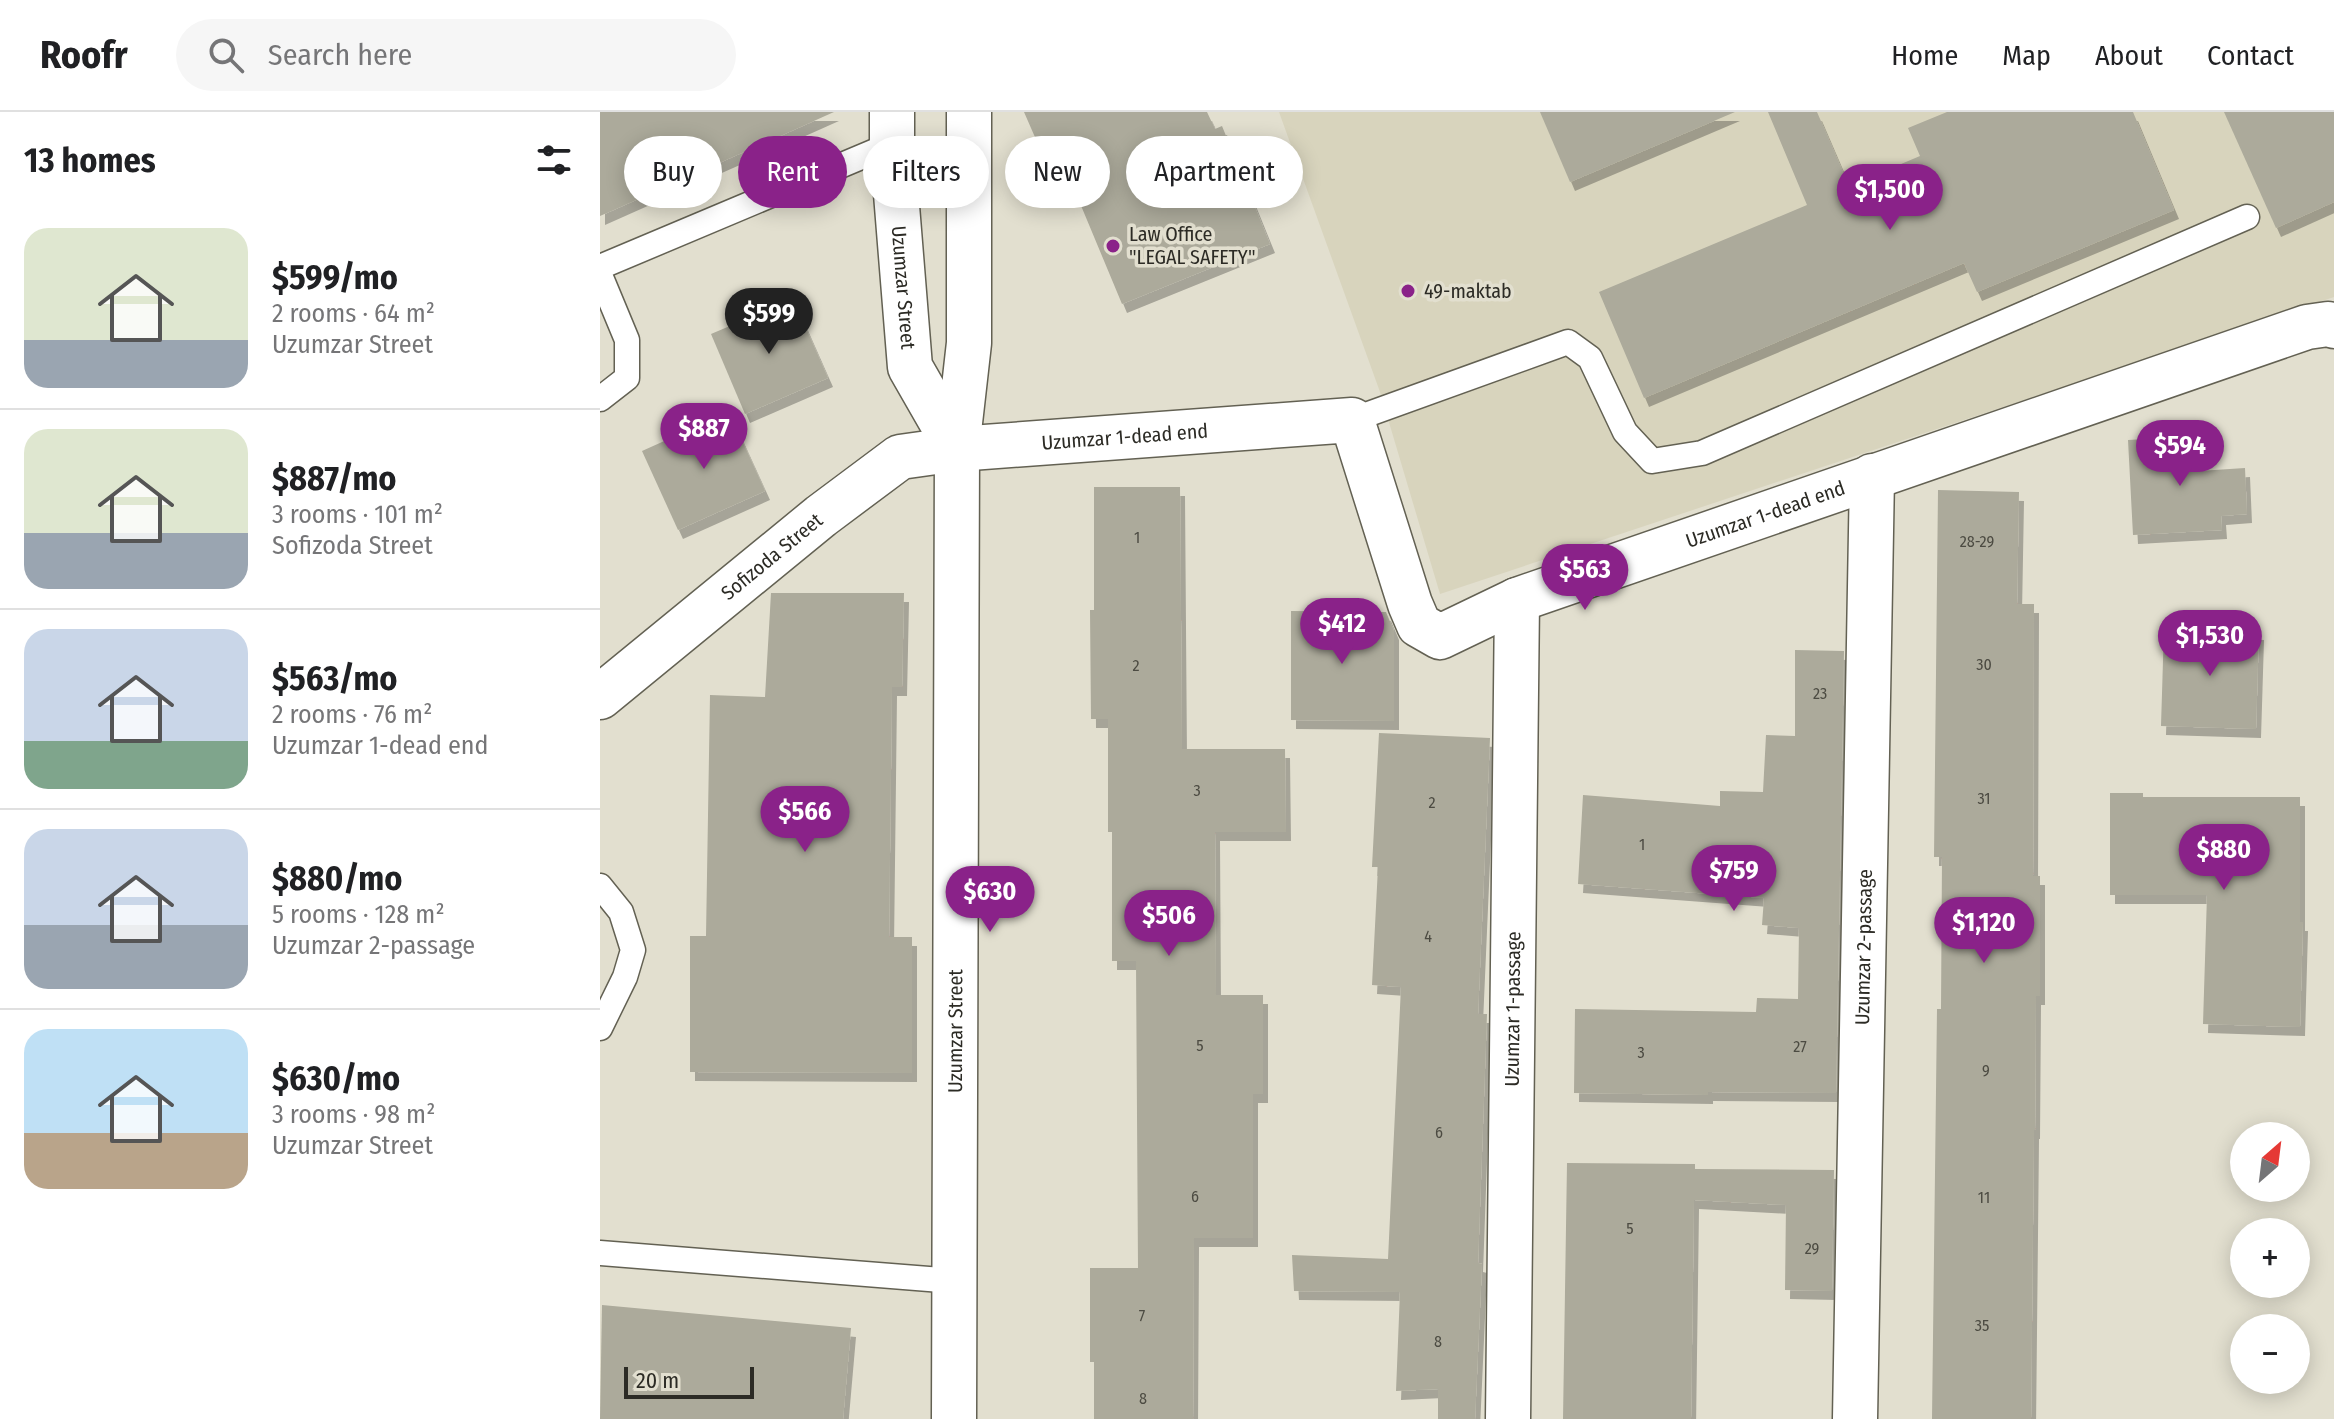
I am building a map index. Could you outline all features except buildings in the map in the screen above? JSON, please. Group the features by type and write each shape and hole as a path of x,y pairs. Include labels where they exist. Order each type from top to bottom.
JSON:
{"street":[{"name":"Uzumzаr Street","path":"954,1419 957,449 969,343 969,112"},
{"name":"Uzumzаr Street","path":"892,128 910,367 957,449"},
{"name":"Uzumzаr 1-dead end","path":"957,449 1352,420 1410,604 1419,625 1440,637 1517,600 1872,476 2307,327 2334,326"},
{"name":"Sofizoda Street","path":"600,697 821,516 900,457 957,449"},
{"name":"Uzumzаr 2-passage","path":"1855,1419 1872,476"},
{"name":"Uzumzаr 1-passage","path":"1508,1419 1517,600"}],"lane":[{"path":"600,267 892,128"},
{"path":"1352,420 1568,342 1590,358 1625,432 1652,461 1702,453 2247,217"},
{"path":"600,275 627,340 627,378 600,399"},
{"path":"600,886 621,912 633,950 625,977 600,1028"},
{"path":"600,1253 954,1281"}],"shaded area":[{"path":"1279,112 2334,112 2334,297 1440,594 1380,392 1303,179 1303,136 1288,136"}],"place":[{"name":"Law Office \"LEGAL SAFETY\"","path":"1113,246"},
{"name":"49-maktab","path":"1408,291"}]}
